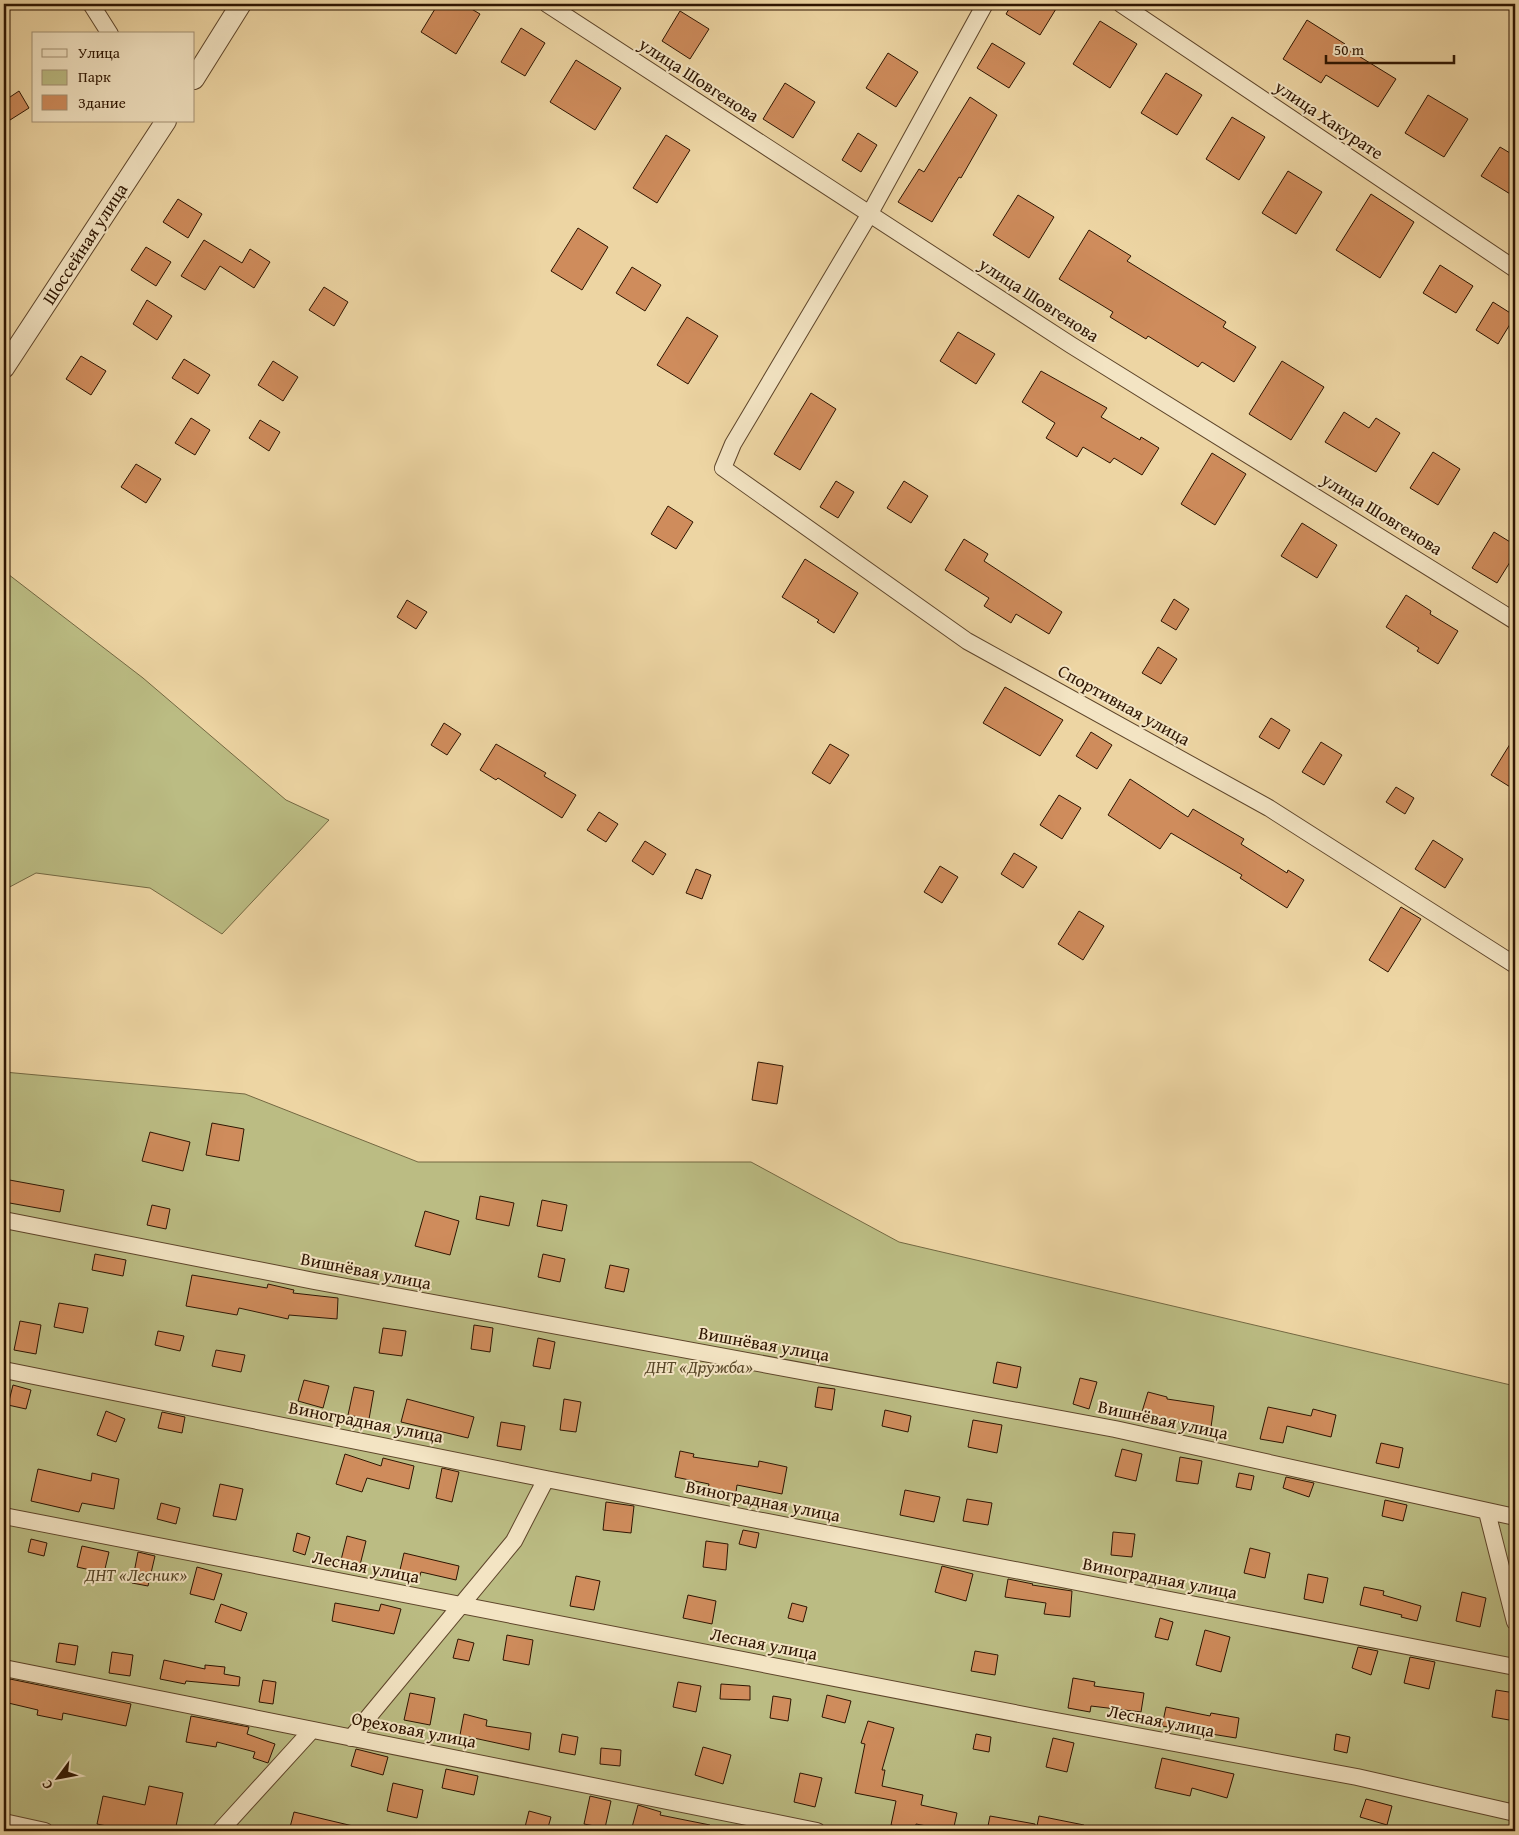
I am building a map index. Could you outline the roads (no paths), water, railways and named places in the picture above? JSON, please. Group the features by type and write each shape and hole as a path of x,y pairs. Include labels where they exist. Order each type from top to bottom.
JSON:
{"street":[{"path":"91,4 109,32"},
{"path":"195,77 241,4"},
{"name":"улица Шовгенова","path":"547,4 868,215 1071,345 1515,620"},
{"path":"868,215 985,4"},
{"name":"улица Хакурате","path":"1120,4 1515,269"},
{"name":"Шоссейная улица","path":"4,368 165,122"},
{"name":"Спортивная улица","path":"868,215 733,444 723,468 967,641 1269,808 1515,965"},
{"name":"Вишнёвая улица","path":"4,1220 314,1282 1115,1429 1515,1518"},
{"name":"Виноградная улица","path":"4,1370 546,1479 1515,1667"},
{"path":"351,1738 514,1541 546,1479"},
{"path":"1487,1512 1515,1622"},
{"name":"Лесная улица","path":"4,1516 1357,1777 1515,1813"},
{"name":"Ореховая улица","path":"4,1668 817,1831"},
{"path":"220,1831 312,1730"},
{"path":"4,1822 46,1831"}],"park label":[{"name":"ДНТ «Дружба»","path":"699,1367"},
{"name":"ДНТ «Лесник»","path":"136,1575"}]}
